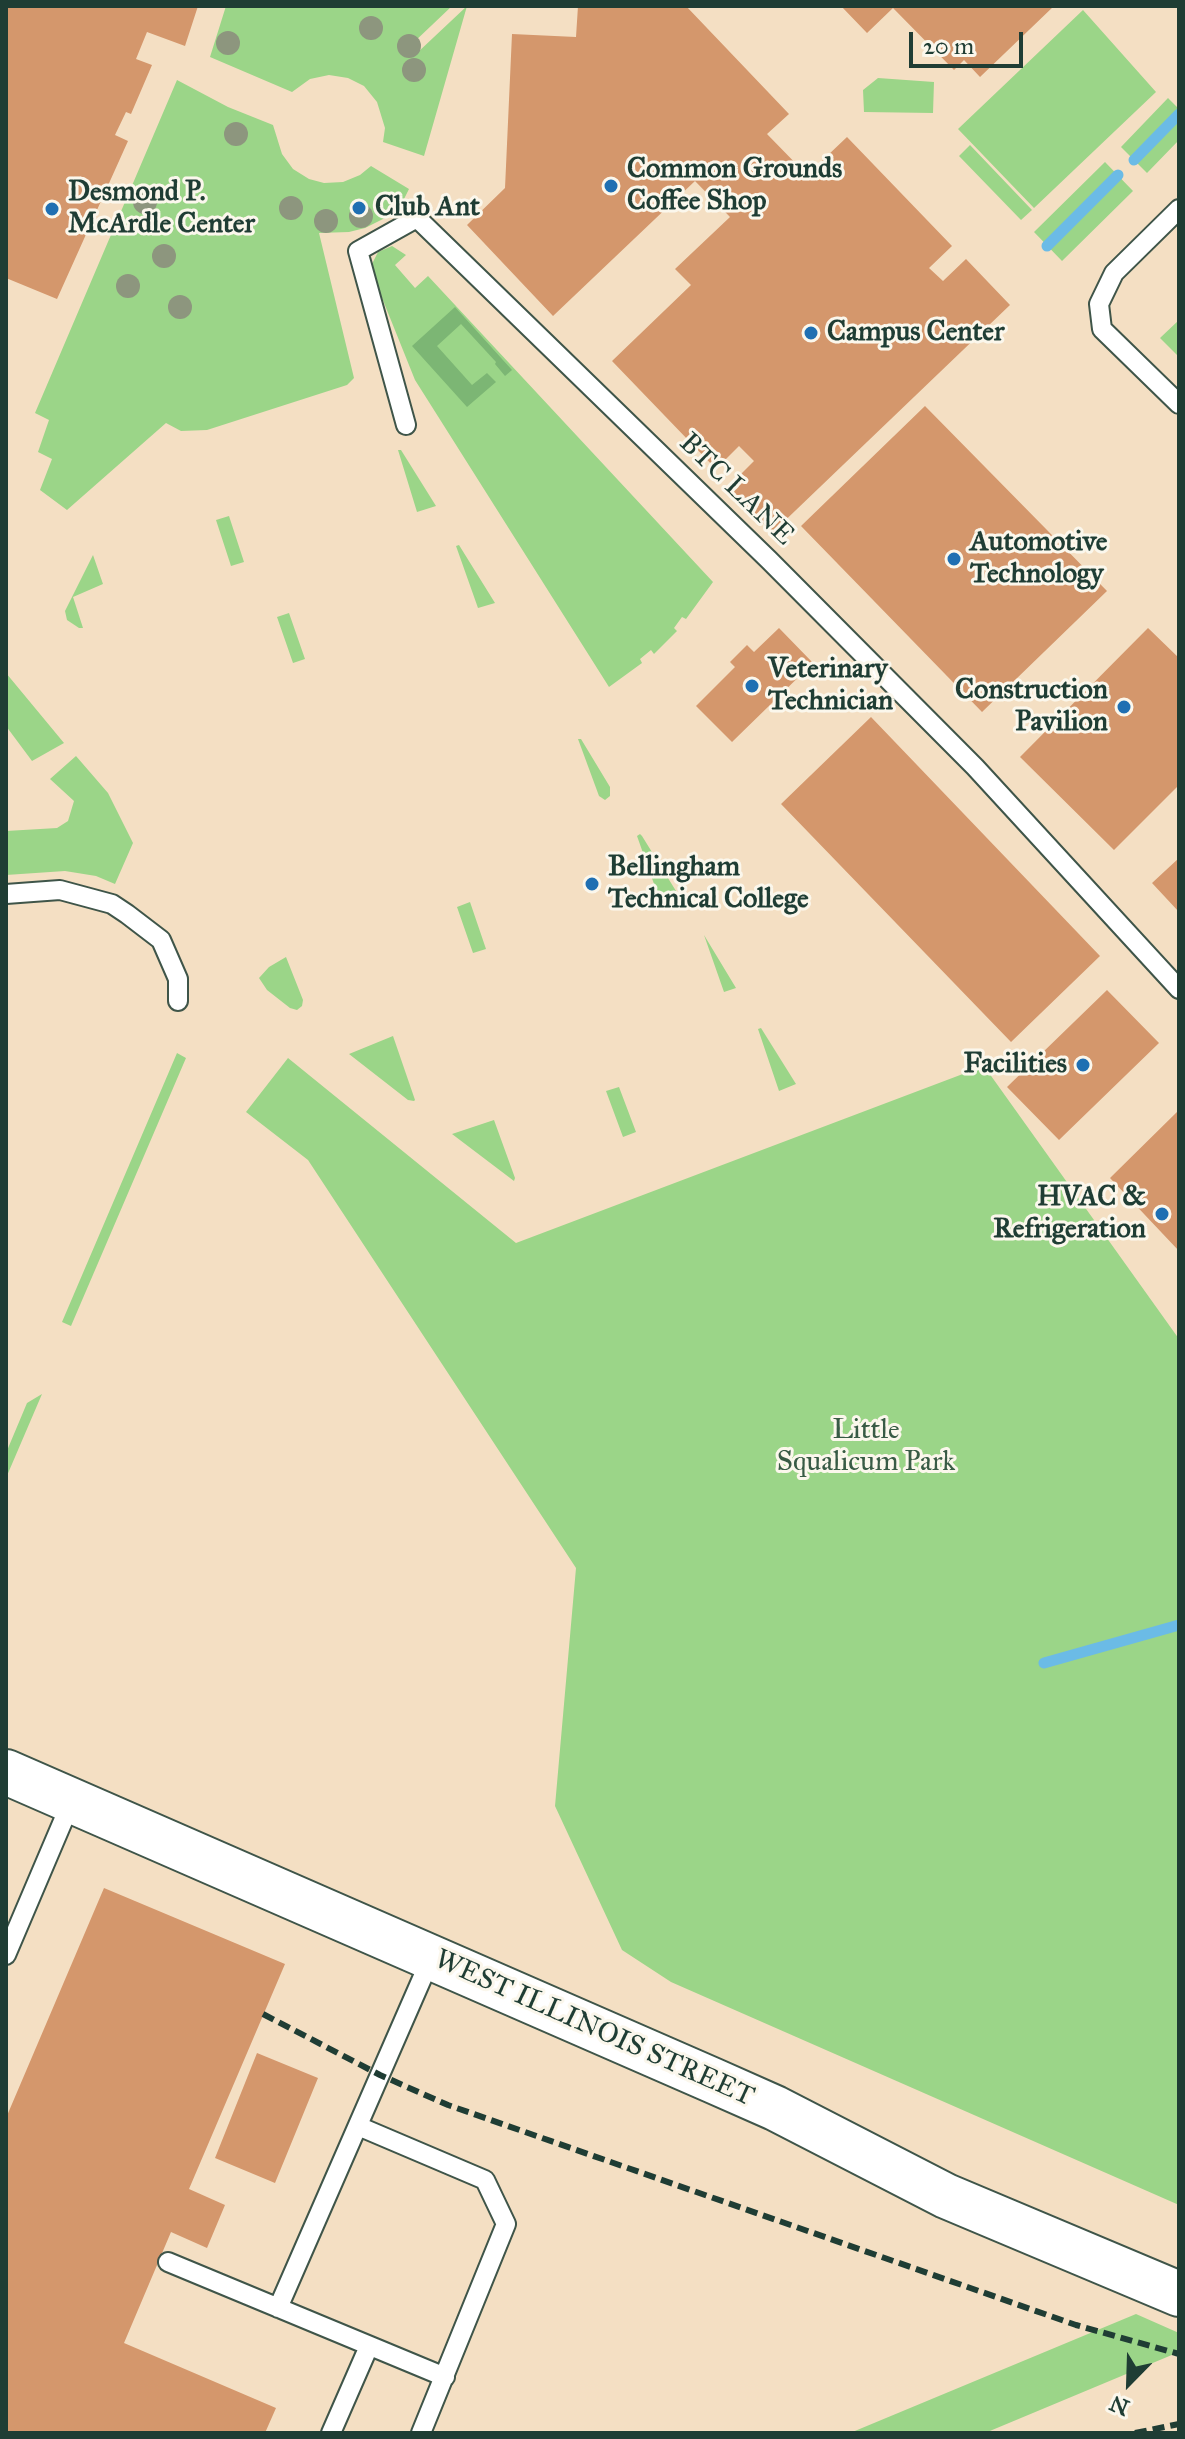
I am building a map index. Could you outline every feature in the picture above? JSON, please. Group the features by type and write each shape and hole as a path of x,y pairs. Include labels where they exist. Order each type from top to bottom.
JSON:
{"street":[{"name":"WEST ILLINOIS STREET","path":"6,1772 763,2103 946,2196 1179,2294"}],"lane":[{"path":"1179,209 1114,273 1099,304 1102,329 1179,404"},
{"name":"BTC LANE","path":"406,425 358,251 417,218 769,560 975,767 1179,989"},
{"path":"6,894 60,890 112,904 161,940 178,979 178,1001"},
{"path":"6,1955 72,1800"},
{"path":"278,2308 431,1958"},
{"path":"358,2126 485,2180 506,2224 421,2433"},
{"path":"168,2262 445,2377"},
{"path":"331,2433 369,2346"}],"green space":[{"path":"226,6 452,6 412,44 417,53 467,6 424,156 383,142 385,128 377,102 364,86 348,78 329,75 310,79 292,92 210,57"},
{"path":"1083,10 1156,92 1034,208 958,129"},
{"path":"878,78 934,82 933,113 864,112 863,90"},
{"path":"177,80 228,107 273,125 282,154 293,169 309,179 324,183 343,182 371,166 409,189 402,203 387,217 365,228 319,233 354,378 347,385 207,430 181,431 166,423 67,510 40,490 52,459 38,452 49,420 35,413"},
{"path":"1168,98 1179,109 1179,140 1147,173 1121,147"},
{"path":"970,145 1032,210 1021,220 959,156"},
{"path":"1105,162 1133,191 1062,261 1034,232"},
{"path":"392,246 406,255 395,265 415,288 428,276 713,582 686,619 682,617 674,628 677,631 654,654 651,650 640,659 642,663 609,687 415,380 370,268 378,252"},
{"path":"455,307 512,370 505,376 461,324 437,346 472,385 487,373 496,382 467,407 412,346"},
{"path":"1179,320 1179,357 1160,338"},
{"path":"398,450 401,450 436,506 417,512"},
{"path":"229,516 244,562 231,566 216,520"},
{"path":"459,545 495,603 478,608 456,546"},
{"path":"93,555 103,584 73,597 83,628 79,628 67,620 65,611"},
{"path":"289,613 305,659 293,663 277,617"},
{"path":"6,673 64,743 32,761 6,726"},
{"path":"578,739 581,739 610,787 610,796 605,800 599,796"},
{"path":"76,756 108,793 133,843 115,884 96,876 65,871 6,875 6,831 57,828 68,821 74,801 50,779"},
{"path":"640,834 676,891 659,898 637,836"},
{"path":"470,902 486,949 473,953 457,907"},
{"path":"704,935 736,988 724,992"},
{"path":"286,957 303,1000 297,1010 267,990 259,978 269,967"},
{"path":"761,1028 796,1084 779,1091 758,1029"},
{"path":"393,1036 414,1101 408,1100 349,1054"},
{"path":"177,1053 186,1058 71,1326 62,1322"},
{"name":"Little Squalicum Park","path":"288,1058 516,1243 984,1066 1179,1339 1179,2205 671,1982 622,1950 555,1806 576,1568 308,1160 246,1112"},
{"path":"619,1087 636,1132 623,1137 606,1091"},
{"path":"494,1120 515,1178 514,1181 452,1134"},
{"path":"42,1394 6,1478 6,1453 27,1403"},
{"path":"1136,2314 1179,2333 1179,2352 985,2433 850,2433"}],"building":[{"name":"Desmond P. McArdle Center","path":"6,6 198,6 185,46 147,32 136,59 152,65 131,114 126,112 115,135 128,141 57,299 6,278"},
{"path":"578,6 686,6 789,114 767,134 807,175 847,137 952,246 929,268 943,281 966,259 1010,305 772,533 728,487 754,461 739,446 716,469 612,361 691,285 675,269 730,217 695,181 553,316 467,225 505,188 512,34 576,37"},
{"path":"841,6 1054,6 980,77 964,60 954,70 893,8 867,33"},
{"name":"Automotive Technology","path":"925,406 1107,591 982,712 801,526"},
{"name":"Veterinary Technician","path":"779,628 813,663 732,742 696,706 735,667 730,662 747,645 754,652"},
{"name":"Construction Pavilion","path":"1148,628 1179,658 1179,785 1114,850 1020,757"},
{"path":"871,717 1100,956 1011,1042 781,804"},
{"path":"1179,858 1179,912 1152,883"},
{"name":"Facilities","path":"1107,990 1159,1043 1059,1140 1007,1087"},
{"name":"HVAC & Refrigeration","path":"1179,1110 1179,1251 1110,1178"},
{"path":"104,1888 285,1964 189,2189 225,2205 207,2248 171,2232 124,2343 276,2408 265,2433 6,2433 6,2118"},
{"path":"257,2053 318,2078 275,2183 215,2158"}],"waterway":[{"path":"1134,160 1179,114"},
{"path":"1047,246 1118,175"},
{"path":"1044,1663 1179,1625"}],"railway":[{"path":"263,2014 380,2075 448,2105 1076,2325 1179,2354"},
{"path":"1135,2433 1179,2424"}],"place":[{"name":"Common Grounds Coffee Shop","path":"611,186"},
{"name":"Club Ant","path":"359,208"},
{"name":"Desmond P. McArdle Center","path":"52,209"},
{"name":"Campus Center","path":"811,333"},
{"name":"Automotive Technology","path":"954,559"},
{"name":"Veterinary Technician","path":"752,686"},
{"name":"Construction Pavilion","path":"1124,707"},
{"name":"Bellingham Technical College","path":"592,884"},
{"name":"Facilities","path":"1083,1065"},
{"name":"HVAC & Refrigeration","path":"1162,1214"}]}
